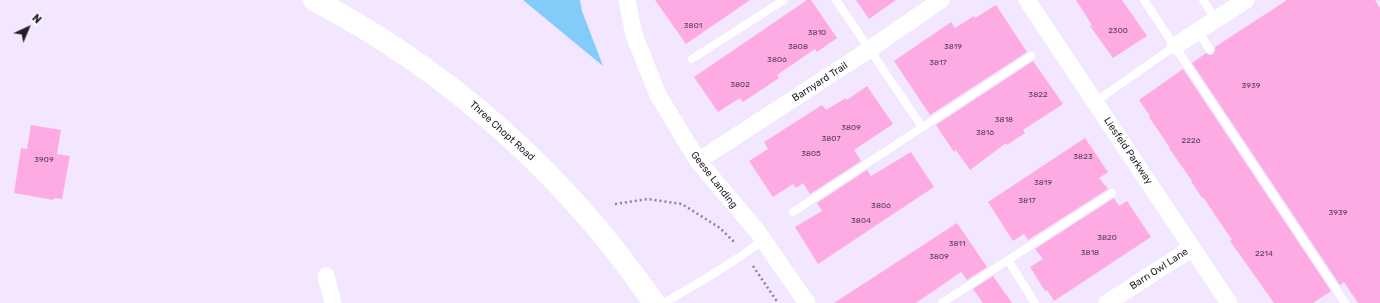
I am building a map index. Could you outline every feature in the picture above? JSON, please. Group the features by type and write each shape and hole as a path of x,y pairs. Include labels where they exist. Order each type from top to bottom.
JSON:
{"main road":[{"name":"Three Chopt Road","path":"314,0 392,45 443,81 483,113 525,150 559,184 611,244 654,303"}],"street":[{"name":"Geese Landing","path":"627,0 634,35 658,95 698,161 763,240 807,303"},
{"name":"Barnyard Trail","path":"698,161 870,49 941,0"},
{"name":"Liesfeld Parkway","path":"1027,0 1229,303"},
{"path":"1175,46 1246,0"},
{"name":"Barn Owl Lane","path":"1107,303 1192,248"},
{"path":"326,276 333,303"}],"lane":[{"path":"692,59 784,0"},
{"path":"836,0 922,127"},
{"path":"1144,0 1345,303"},
{"path":"1203,0 1216,20"},
{"path":"1198,31 1210,50"},
{"path":"1095,102 1175,46"},
{"path":"793,212 1031,56"},
{"path":"942,303 1112,193"},
{"path":"664,303 711,276 745,254 763,240"},
{"path":"1008,260 1036,303"}],"path":[{"path":"615,204 648,199 682,204 720,228 745,254 778,303"}],"water":[{"path":"523,0 580,0 582,11 603,66"}],"building":[{"path":"655,0 750,0 686,44"},
{"path":"807,0 811,0 837,38 817,52 815,49 777,75 779,78 743,102 740,98 718,112 694,77"},
{"path":"856,0 896,0 869,19"},
{"path":"1076,0 1122,0 1147,36 1113,58 1090,26 1092,25"},
{"path":"1287,0 1375,0 1380,8 1380,303 1358,303 1344,282 1340,285 1192,63 1206,53 1210,55 1213,54 1215,47"},
{"path":"996,5 1027,52 930,115 894,61 951,22 955,28"},
{"path":"1033,61 1063,104 1023,130 1025,133 1007,145 1006,143 970,170 956,150 954,152 936,125"},
{"path":"1183,69 1331,291 1313,303 1274,303 1230,241 1232,240 1203,197 1202,198 1139,100"},
{"path":"867,86 893,124 854,150 861,161 810,194 803,183 796,188 793,184 773,197 749,161 768,149 764,142 822,105 826,110 846,98 847,100"},
{"path":"31,125 61,130 57,154 70,156 62,199 54,198 53,200 14,193 21,148 27,149"},
{"path":"1085,138 1108,172 1099,178 1108,189 1028,240 1024,234 1013,241 988,202"},
{"path":"911,152 934,187 818,264 795,227 822,211 817,203 867,170 871,176"},
{"path":"1114,198 1119,206 1127,201 1151,237 1054,301 1047,290 1045,291 1030,267 1043,259 1035,249"},
{"path":"957,223 987,267 967,280 961,272 916,303 834,303"},
{"path":"993,276 1012,303 983,303 973,289"}]}
